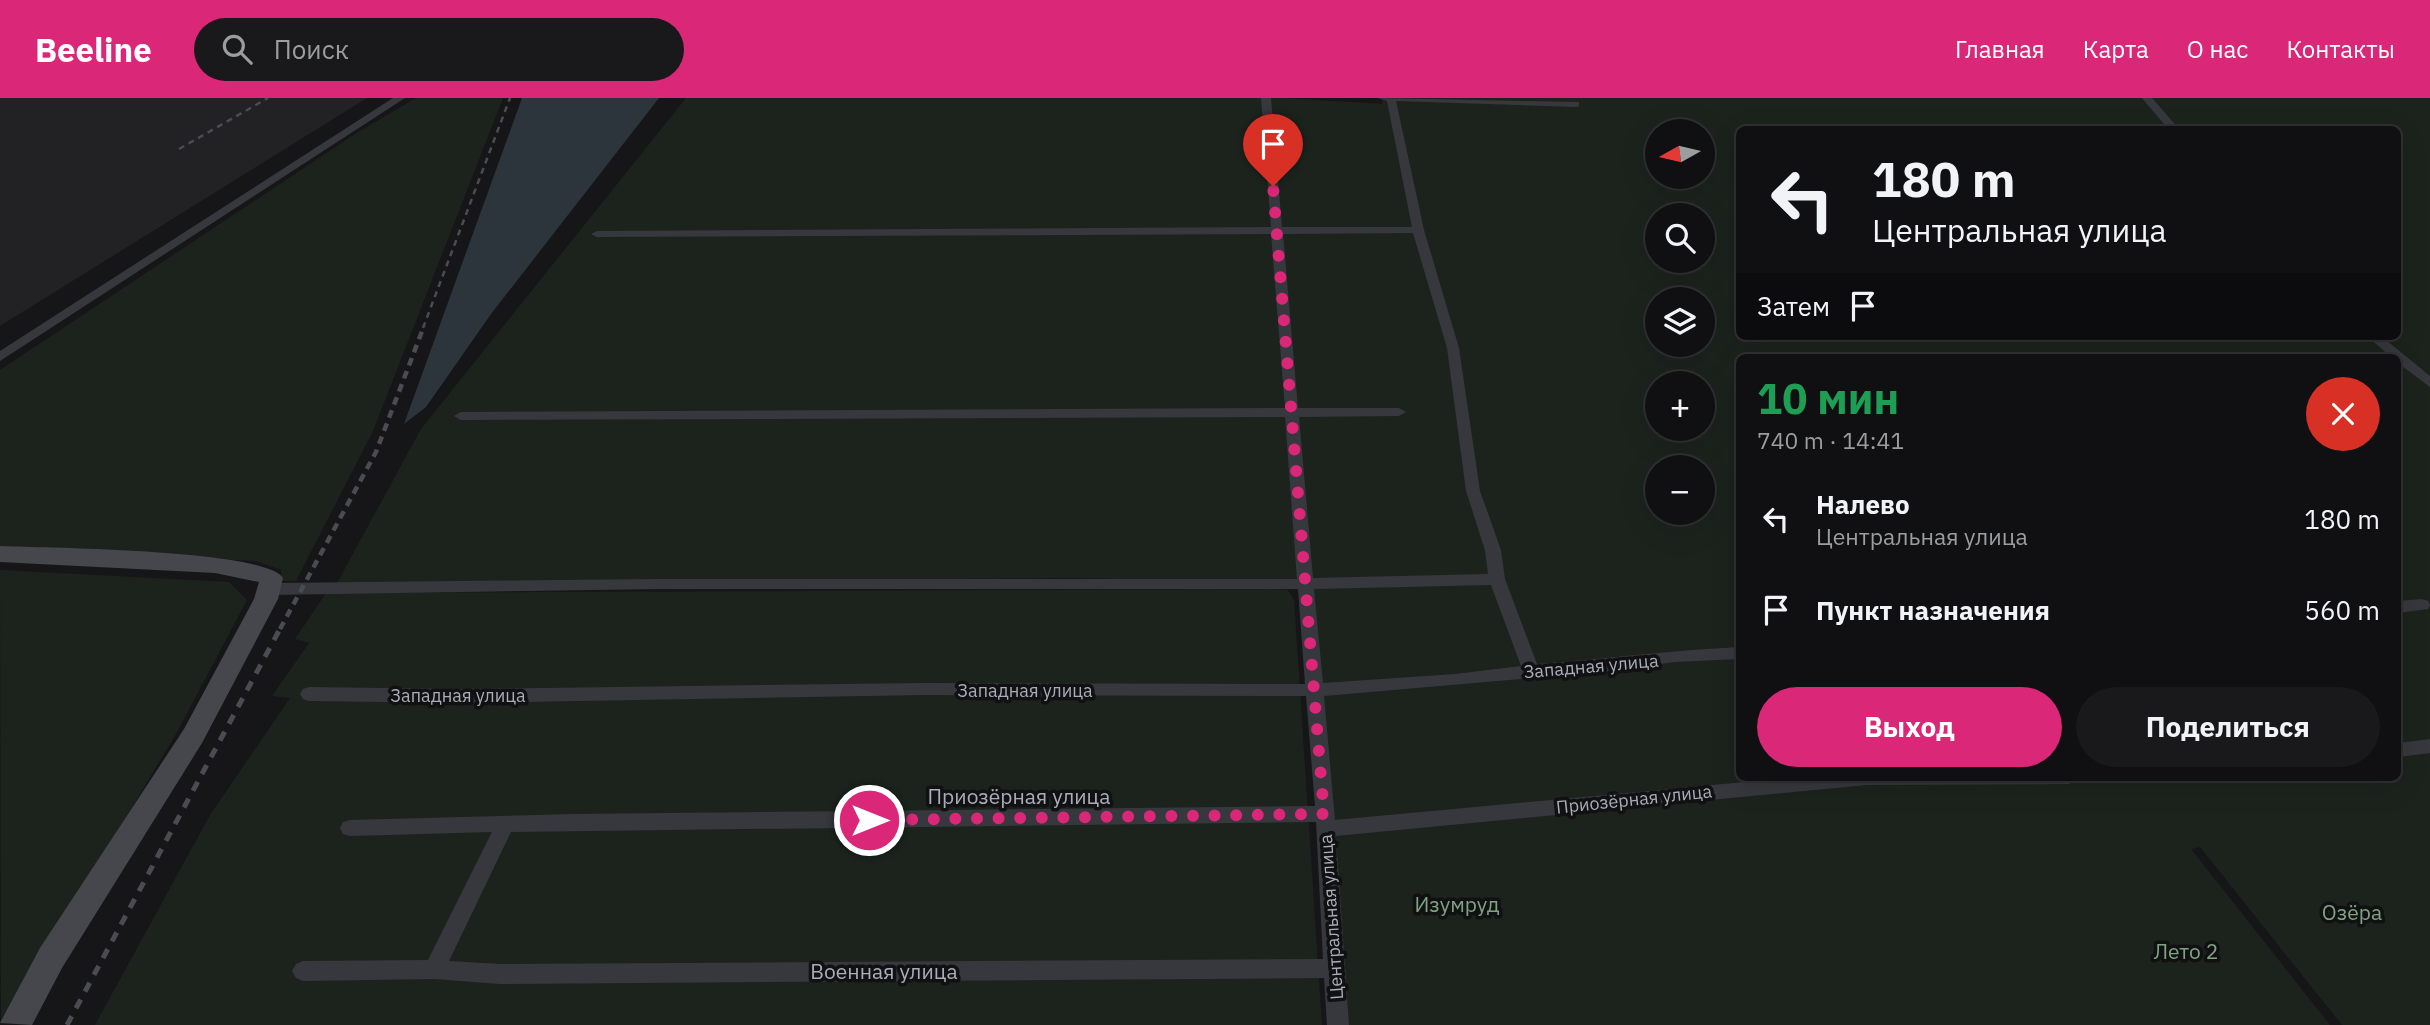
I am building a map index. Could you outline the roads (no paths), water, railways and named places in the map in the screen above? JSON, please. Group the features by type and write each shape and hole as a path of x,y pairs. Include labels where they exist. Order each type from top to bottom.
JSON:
{"street":[{"path":"0,357 400,98"},
{"name":"Центральная улица","path":"1266,98 1325,822 1338,1025"},
{"path":"1383,98 1576,104"},
{"path":"1391,98 1418,230 1453,348 1473,491 1493,550 1497,579 1531,671"},
{"path":"2147,98 2172,126"},
{"path":"597,234 1277,233 1418,230"},
{"path":"2378,340 2395,354"},
{"path":"2401,359 2430,383"},
{"path":"461,416 1399,412"},
{"path":"0,554 236,567 255,570 271,578 270,589 193,736 51,958 15,1025"},
{"path":"270,589 661,584 1306,584 1497,579"},
{"path":"2401,607 2421,605"},
{"name":"Западная улица","path":"309,694 460,696 924,689 1314,690 1614,665 1674,656 1736,653"},
{"path":"2401,750 2430,746"},
{"name":"Приозёрная улица","path":"350,828 1325,822 1830,781"},
{"path":"433,969 505,825"},
{"name":"Военная улица","path":"303,971 433,969 500,974 1334,968"}],"railway":[{"path":"179,149 268,98"},
{"path":"423,328 510,98"},
{"path":"280,629 376,452 424,326"},
{"path":"67,1025 281,627"}],"park label":[{"name":"Изумруд","path":"1457,904"},
{"name":"Озёра","path":"2352,912"},
{"name":"Лето 2","path":"2186,951"}]}
